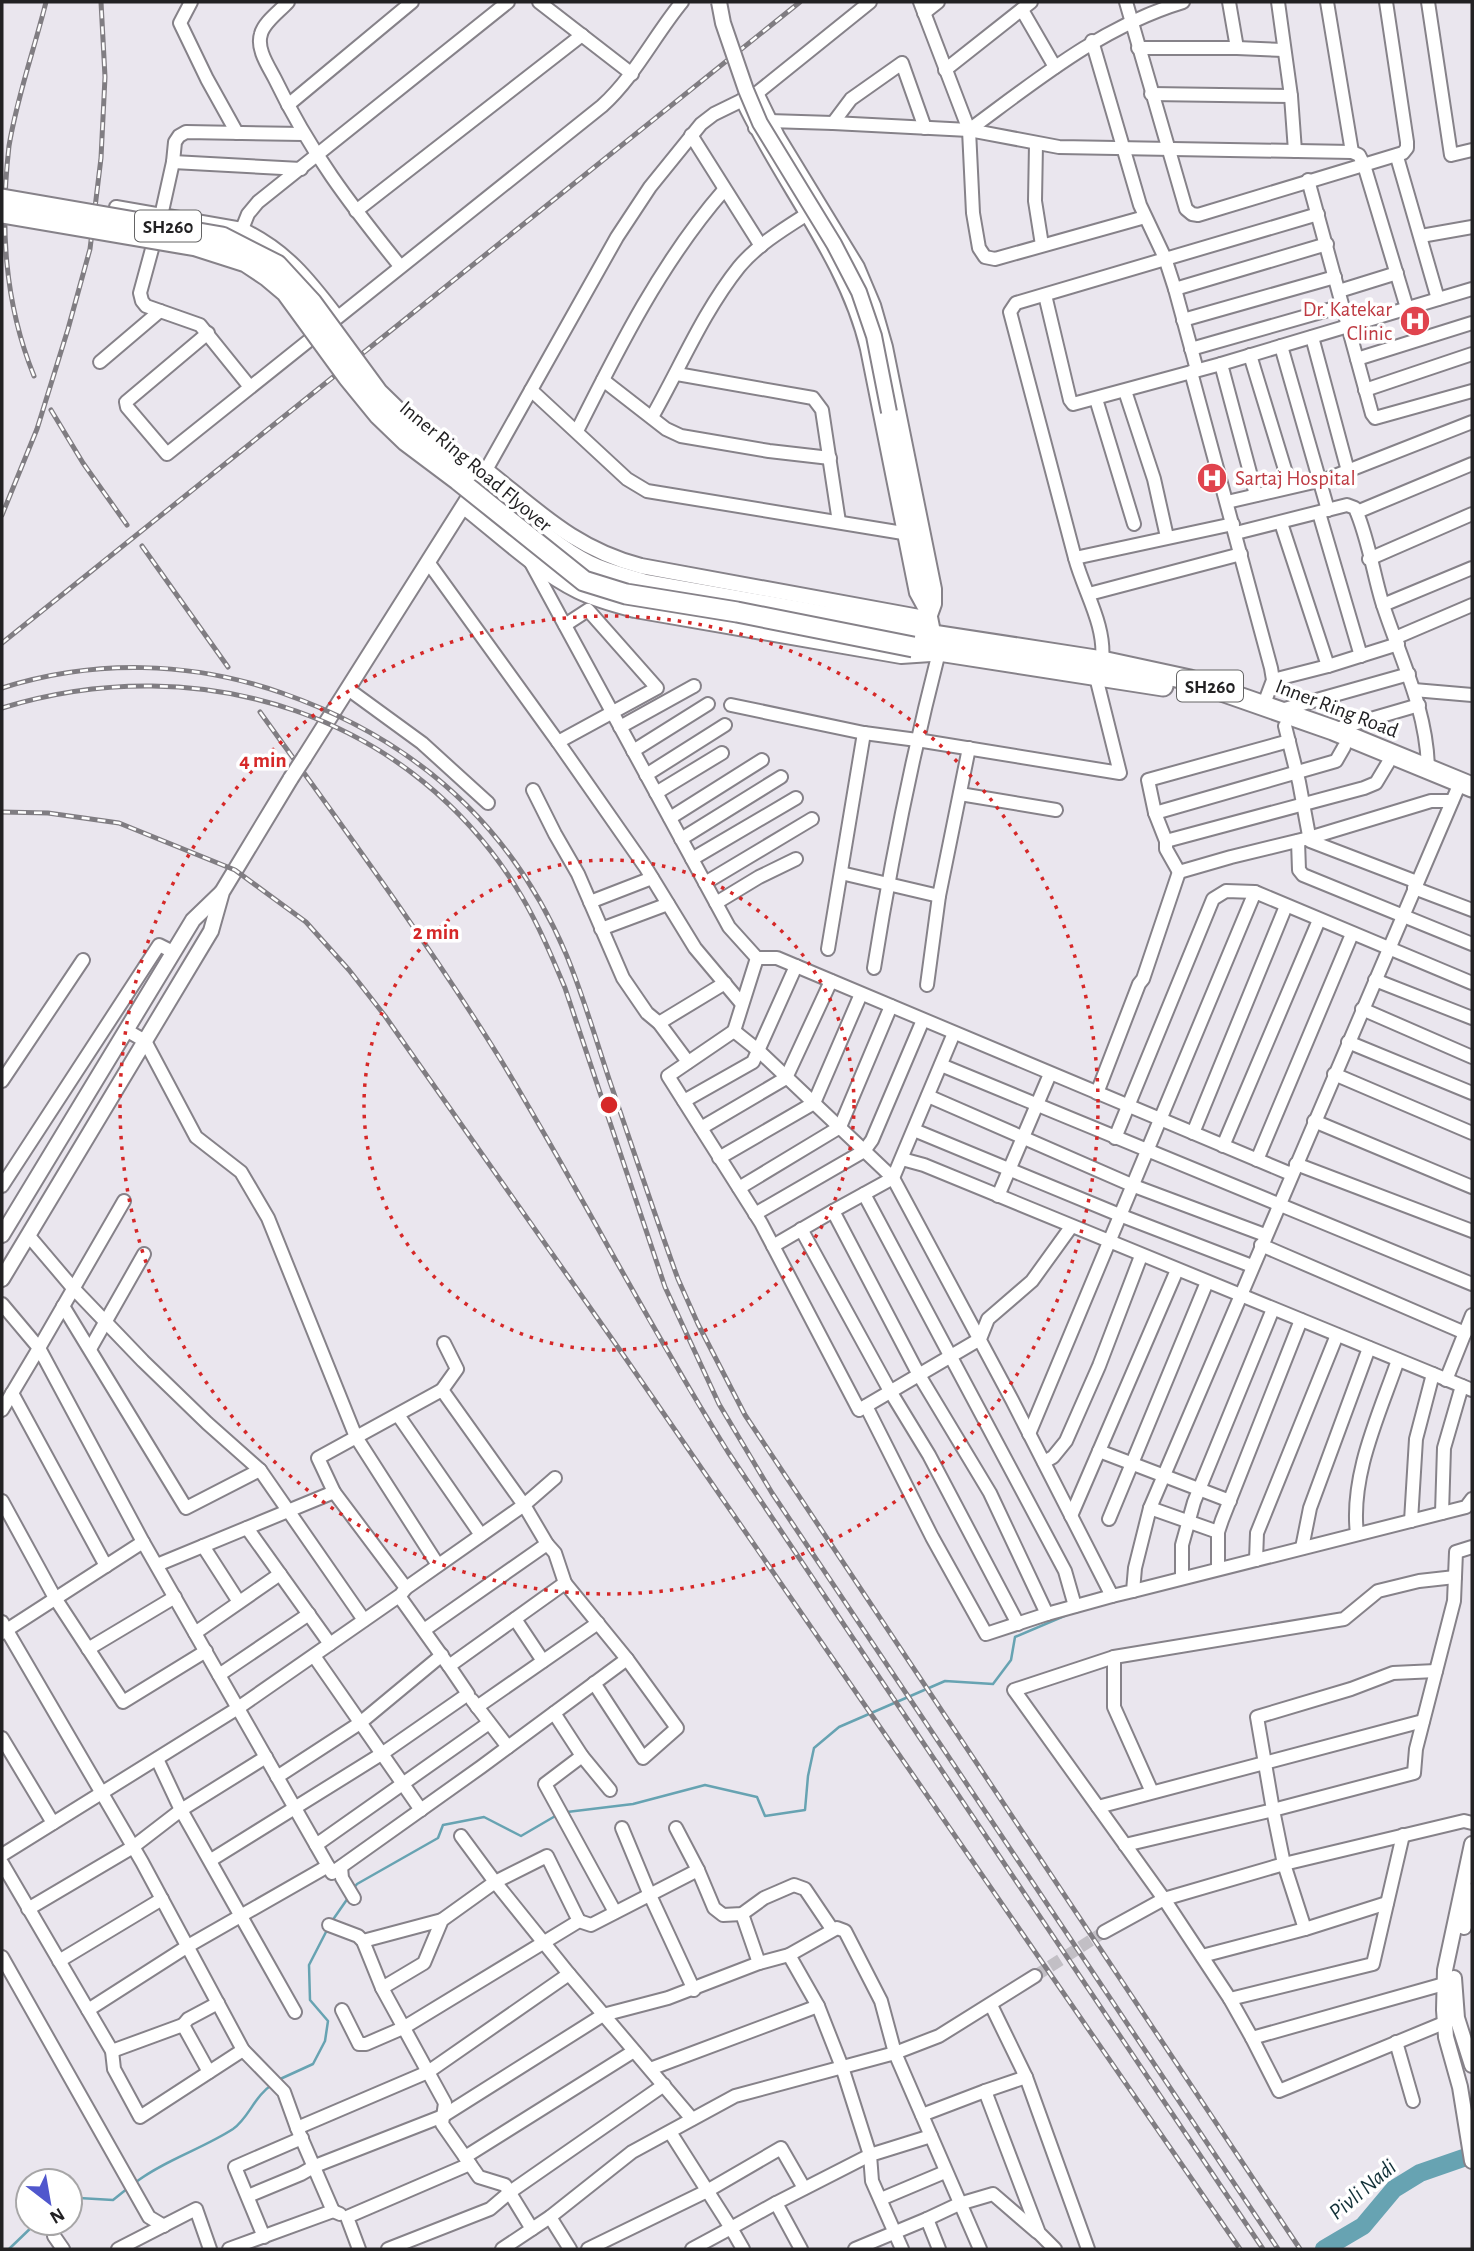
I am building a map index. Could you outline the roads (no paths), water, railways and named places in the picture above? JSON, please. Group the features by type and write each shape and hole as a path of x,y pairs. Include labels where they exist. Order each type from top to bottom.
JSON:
{"highway":[{"name":"Inner Ring Road Flyover","path":"2,199 222,237 277,265 312,303 378,393 417,431 551,541 586,564 609,574 644,583 927,637"},
{"name":"Inner Ring Road Flyover","path":"2,213 196,246 246,262 267,275 286,292 379,415 406,442 584,581 626,594 737,612 927,637"},
{"name":"Inner Ring Road","path":"927,637 1099,669 1191,680 1344,747 1463,792"},
{"name":"Inner Ring Road","path":"1099,669 1201,695 1279,720 1333,730 1428,769 1463,792"}],"street":[{"path":"191,2 180,23 237,132"},
{"path":"288,2 265,25 260,44 303,134 356,211 400,266"},
{"path":"288,105 412,2"},
{"path":"242,229 248,214 258,202 509,2"},
{"path":"539,2 632,74"},
{"path":"464,507 530,560 580,592 635,610 919,657 927,637 874,336 859,292 834,244 760,123 723,23 719,2"},
{"path":"2,1235 193,920 222,892 291,778 464,507 617,237 645,195 691,135 714,114 757,93 870,2"},
{"path":"938,2 922,7 969,130 972,213 979,248 985,257 995,259 1145,217"},
{"path":"1126,2 1186,209 1198,215 1308,180 1397,157 1407,148 1386,2"},
{"path":"1229,2 1237,48"},
{"path":"1278,2 1291,96 1295,151"},
{"path":"1327,2 1352,152"},
{"path":"1427,2 1451,155 1472,150"},
{"path":"208,333 126,402 127,407 167,454 618,92 677,3"},
{"path":"969,130 1092,41 1131,21 1176,3"},
{"path":"945,69 1026,5 1055,67"},
{"path":"356,211 582,35"},
{"path":"1092,41 1145,217 1175,289 1191,349 1194,371 1273,680 1279,720 1303,803 1304,839 1299,870 1303,875 1472,944"},
{"path":"1139,48 1284,50"},
{"path":"833,122 851,99 902,63 925,128"},
{"path":"757,93 769,121 858,267 881,325 935,589 935,604 927,637 917,740 887,885 874,968"},
{"path":"1151,93 1291,96"},
{"path":"742,100 755,128 842,278 862,330 927,637"},
{"path":"755,128 769,121 833,122 969,130 1059,147 1352,152 1359,155 1364,165 1407,308"},
{"path":"250,387 208,333 192,321 146,306 140,293 161,216 173,162 174,142 179,136 186,132 303,134"},
{"path":"691,135 761,246"},
{"path":"1036,144 1035,201 1042,246"},
{"path":"1397,157 1438,299"},
{"path":"173,162 301,169"},
{"path":"1308,180 1375,418 1381,419 1472,391"},
{"path":"577,431 652,290 704,213 724,190"},
{"path":"652,417 708,316 740,267 761,246 821,205"},
{"path":"116,207 242,229 281,251 298,267 337,316"},
{"path":"731,705 864,733 1121,773 1099,669 1102,641 1089,594 1075,558 1010,312 1016,303 1318,214"},
{"path":"1421,236 1472,227"},
{"path":"1175,289 1327,244"},
{"path":"1339,290 1397,273"},
{"path":"1183,320 1335,277"},
{"path":"1045,295 1070,400 1073,404 1078,404 1472,289"},
{"path":"1191,349 1342,306"},
{"path":"100,362 160,311"},
{"path":"1357,359 1472,323"},
{"path":"1312,337 1348,471"},
{"path":"1281,346 1320,481 1324,511 1361,656"},
{"path":"1366,390 1472,354"},
{"path":"1250,355 1290,486"},
{"path":"1221,364 1256,495"},
{"path":"677,374 813,398 822,410 839,523"},
{"path":"603,380 673,433 690,439 830,458"},
{"path":"531,390 627,479 647,491 903,533"},
{"path":"1125,391 1154,479 1167,537"},
{"path":"1096,399 1134,524"},
{"path":"1227,502 1320,481 1472,422"},
{"path":"1357,512 1472,464"},
{"path":"486,470 574,539 615,559 927,637"},
{"path":"1075,558 1167,537 1281,523 1347,505 1355,508 1383,605 1419,705 1428,747 1428,769"},
{"path":"1369,559 1472,514"},
{"path":"1281,523 1328,666"},
{"path":"1089,594 1241,554"},
{"path":"530,560 729,927 757,958 776,958 796,966 1257,1160 1294,1169 1472,1231"},
{"path":"428,562 558,742 652,878 695,948 742,1004"},
{"path":"1383,605 1472,568"},
{"path":"1273,680 1361,656 1472,605"},
{"path":"558,742 657,688 588,610 565,625"},
{"path":"1179,872 1166,849 1166,841 1155,813 1147,780 1279,720 1409,674"},
{"path":"620,727 694,686"},
{"path":"348,690 422,743 488,803"},
{"path":"1414,690 1472,695"},
{"path":"633,751 708,704"},
{"path":"1333,730 1419,705"},
{"path":"646,775 725,725"},
{"path":"828,949 864,733"},
{"path":"1155,813 1336,761 1344,747"},
{"path":"927,985 939,896 969,748"},
{"path":"656,793 722,753"},
{"path":"670,818 762,760"},
{"path":"1166,841 1376,783 1388,763"},
{"path":"681,839 781,777"},
{"path":"533,790 578,874 623,978 647,1013 659,1023 688,1062"},
{"path":"1179,872 1304,839 1463,792"},
{"path":"1133,1591 1135,1568 1150,1508 1163,1476 1402,916 1463,792"},
{"path":"960,794 1056,810"},
{"path":"692,859 796,798"},
{"path":"705,883 812,819"},
{"path":"1304,839 1472,910"},
{"path":"716,903 796,859"},
{"path":"1097,1093 1143,979 1179,872"},
{"path":"841,873 939,896"},
{"path":"590,902 652,878"},
{"path":"1115,1138 1213,899 1226,891 1255,892 1472,983"},
{"path":"2,1279 211,931 222,892"},
{"path":"1029,1434 1255,892"},
{"path":"601,929 668,904"},
{"path":"1193,1133 1286,906"},
{"path":"1223,1146 1319,920"},
{"path":"1257,1160 1352,934"},
{"path":"2,1186 159,945 173,952"},
{"path":"757,958 734,1031 667,1076 755,1214 859,1410 980,1339 988,1319 1032,1281 1071,1227"},
{"path":"2,1081 83,960"},
{"path":"684,1101 750,1065 759,1051 796,966"},
{"path":"1375,980 1472,1018"},
{"path":"701,1128 786,1078 831,981"},
{"path":"659,1023 724,983"},
{"path":"719,1158 814,1103 861,994"},
{"path":"739,1188 840,1127 891,1006"},
{"path":"1362,1009 1472,1056"},
{"path":"755,1214 864,1151 872,1140 923,1020"},
{"path":"126,1030 145,1041 196,1138 241,1172 268,1218 356,1437 438,1565"},
{"path":"734,1031 759,1051 893,1178 980,1339 1112,1596"},
{"path":"773,1246 893,1178 954,1033"},
{"path":"1348,1042 1472,1093"},
{"path":"941,1065 1472,1283"},
{"path":"998,1196 1051,1074"},
{"path":"1334,1074 1472,1133"},
{"path":"928,1096 1263,1240 1465,1334"},
{"path":"1314,1121 1472,1187"},
{"path":"914,1130 1122,1216 1252,1266"},
{"path":"902,1159 1467,1388 1444,1448 1442,1513"},
{"path":"864,1194 1065,1571 1075,1606"},
{"path":"2,1410 124,1200"},
{"path":"833,1211 919,1375 990,1493 1047,1614"},
{"path":"802,1229 929,1455 1018,1624"},
{"path":"28,1235 106,1322 207,1423 260,1470 365,1620"},
{"path":"90,1349 144,1254"},
{"path":"1044,1462 1053,1457 1066,1441 1141,1256"},
{"path":"1071,1516 1177,1270"},
{"path":"1109,1519 1206,1282"},
{"path":"2,1304 39,1348 143,1542 332,1873 627,1659"},
{"path":"64,1306 186,1508 260,1470"},
{"path":"1182,1578 1182,1545 1187,1522 1273,1309"},
{"path":"1446,1380 1472,1315"},
{"path":"1218,1569 1218,1532 1301,1320"},
{"path":"1256,1560 1257,1532 1337,1335"},
{"path":"444,1343 457,1369 442,1390 318,1458 334,1492 402,1592 424,1630 508,1747"},
{"path":"1302,1548 1310,1508 1368,1348"},
{"path":"1357,1534 1354,1513 1359,1484 1371,1437 1398,1360"},
{"path":"1411,1521 1416,1439 1433,1374"},
{"path":"442,1390 555,1553 565,1583 627,1659 677,1728 643,1758 594,1683"},
{"path":"12,1393 106,1566"},
{"path":"866,1406 986,1634 1112,1596 1466,1507 1472,1499"},
{"path":"398,1415 481,1535"},
{"path":"1099,1451 1230,1501"},
{"path":"2,1855 238,1708 524,1505 555,1478"},
{"path":"157,1565 334,1492"},
{"path":"2,1501 55,1598 123,1702 206,1651"},
{"path":"1150,1508 1218,1532"},
{"path":"247,1528 330,1644"},
{"path":"143,1542 3,1628 133,1847 243,2050 284,2092 333,2211"},
{"path":"424,1630 547,1544"},
{"path":"203,1546 239,1602"},
{"path":"1125,1845 1414,1773 1416,1749 1454,1601 1456,1552 1472,1547"},
{"path":"195,1633 281,1574"},
{"path":"1450,2021 1279,2091 1230,1999 1202,1956 1014,1690 1114,1657 1344,1619 1378,1591 1419,1581 1455,1577"},
{"path":"277,1777 565,1583"},
{"path":"88,1649 175,1597"},
{"path":"219,1675 309,1614"},
{"path":"515,1619 543,1661"},
{"path":"477,1707 598,1623"},
{"path":"314,1656 421,1810"},
{"path":"1114,1657 1114,1707 1152,1792"},
{"path":"1305,1929 1284,1864 1257,1717 1351,1689 1393,1673 1436,1671"},
{"path":"211,1860 383,1753 468,1694"},
{"path":"554,1713 582,1756 610,1790"},
{"path":"1098,1807 1423,1721"},
{"path":"316,1845 489,1723"},
{"path":"2,1738 52,1823"},
{"path":"582,1756 545,1784 615,1912"},
{"path":"28,1909 133,1847 181,1810 266,1757"},
{"path":"157,1759 181,1810 295,2012"},
{"path":"1104,1932 1164,1899 1284,1864 1464,1821 1472,1823"},
{"path":"622,1828 694,1990"},
{"path":"676,1828 714,1908 723,1915 742,1913 764,1898 794,1885 805,1889 832,1929"},
{"path":"461,1836 569,1975 692,2119"},
{"path":"1230,1999 1373,1964 1403,1836"},
{"path":"1472,1844 1449,1984 1450,2021 1472,2161"},
{"path":"363,1941 442,1920 495,1882 547,1856 579,1922"},
{"path":"2,1863 112,2051 114,2069 140,2117 243,2050"},
{"path":"88,2010 188,1946 328,1866"},
{"path":"341,1867 342,1878 354,1898"},
{"path":"342,2010 359,2044 366,2044 403,2028 579,1922 591,1925 610,1917 649,1893 698,1870"},
{"path":"1449,1984 1472,1891"},
{"path":"58,1961 162,1899"},
{"path":"1202,1956 1305,1929 1387,1903"},
{"path":"742,1913 759,1963"},
{"path":"382,1988 425,1963 442,1920"},
{"path":"329,1925 358,1936 363,1941 382,1988 445,2103 442,2124 479,2177 505,2185 532,2229"},
{"path":"248,2196 314,2166 443,2116 603,2015 694,1990 759,1963 789,1955 837,1928 845,1931 881,2001 895,2053 980,2249"},
{"path":"789,1955 818,2006 842,2067 870,2155 872,2181 902,2249"},
{"path":"2,1957 149,2217 164,2226"},
{"path":"264,2236 235,2166 428,2072 569,1975"},
{"path":"502,2249 550,2217 632,2152 735,2096 895,2053 939,2036 1035,1976"},
{"path":"1252,2038 1449,1984"},
{"path":"112,2051 183,2025 188,2019 218,2003"},
{"path":"991,2004 1026,2077 1088,2249"},
{"path":"650,2069 818,2006"},
{"path":"1450,2021 1472,2065"},
{"path":"183,2025 209,2072"},
{"path":"1396,2042 1413,2101"},
{"path":"347,2217 468,2160 634,2051"},
{"path":"922,2115 1026,2077"},
{"path":"387,2249 490,2209 510,2192 664,2085"},
{"path":"985,2091 1044,2249"},
{"path":"670,2132 743,2249"},
{"path":"692,2249 870,2155 931,2136"},
{"path":"588,2249 707,2190 781,2148 804,2188"},
{"path":"881,2199 946,2172"},
{"path":"855,2249 959,2204 993,2194 1055,2249"},
{"path":"776,2203 801,2249"},
{"path":"118,2249 196,2209 210,2249"},
{"path":"229,2249 333,2211 347,2217 359,2249"},
{"path":"550,2217 570,2249"},
{"path":"927,2219 939,2249"}],"waterway":[{"path":"567,1812 633,1804 705,1785 757,1797 765,1816 805,1810 814,1748 839,1727 945,1681 993,1684 1011,1660 1015,1637 1069,1614"},
{"path":"353,1889 357,1884 438,1838 443,1825 484,1817 521,1836 557,1815"},
{"path":"332,1921 348,1898"},
{"path":"278,2080 313,2064 325,2041 328,2021 310,2000 309,1965 327,1930"},
{"path":"136,2182 159,2167 233,2129 273,2084"},
{"name":"Pivli Nadi","path":"1324,2249 1363,2226 1394,2189 1420,2173 1472,2155"},
{"path":"84,2198 113,2200 128,2188"},
{"path":"9,2249 21,2237"}],"tunnel":[{"path":"1035,1976 1104,1932"}],"railway":[{"path":"34,376 16,320 11,292 5,205 12,128 46,2"},
{"path":"2,515 37,429 90,249 101,158 105,77 101,2"},
{"path":"2,643 800,2"},
{"path":"51,410 83,463 127,525"},
{"path":"142,546 228,667"},
{"path":"2,688 72,672 107,668 178,670 248,682 330,712 374,735 453,792 487,827 517,865 566,954 678,1279 745,1415 1300,2249"},
{"path":"2,708 77,691 152,686 226,693 296,711 362,741 423,782 477,834 522,897 560,976 665,1287 719,1404 772,1493 1278,2249"},
{"path":"260,712 412,926 499,1057 728,1452 1263,2249"},
{"path":"2,812 48,813 119,823 235,870 306,922 349,970 385,1016 624,1356 1240,2249"}],"place":[{"name":"Dr. Katekar Clinic","path":"1415,321"},
{"name":"Sartaj Hospital","path":"1212,478"}]}
